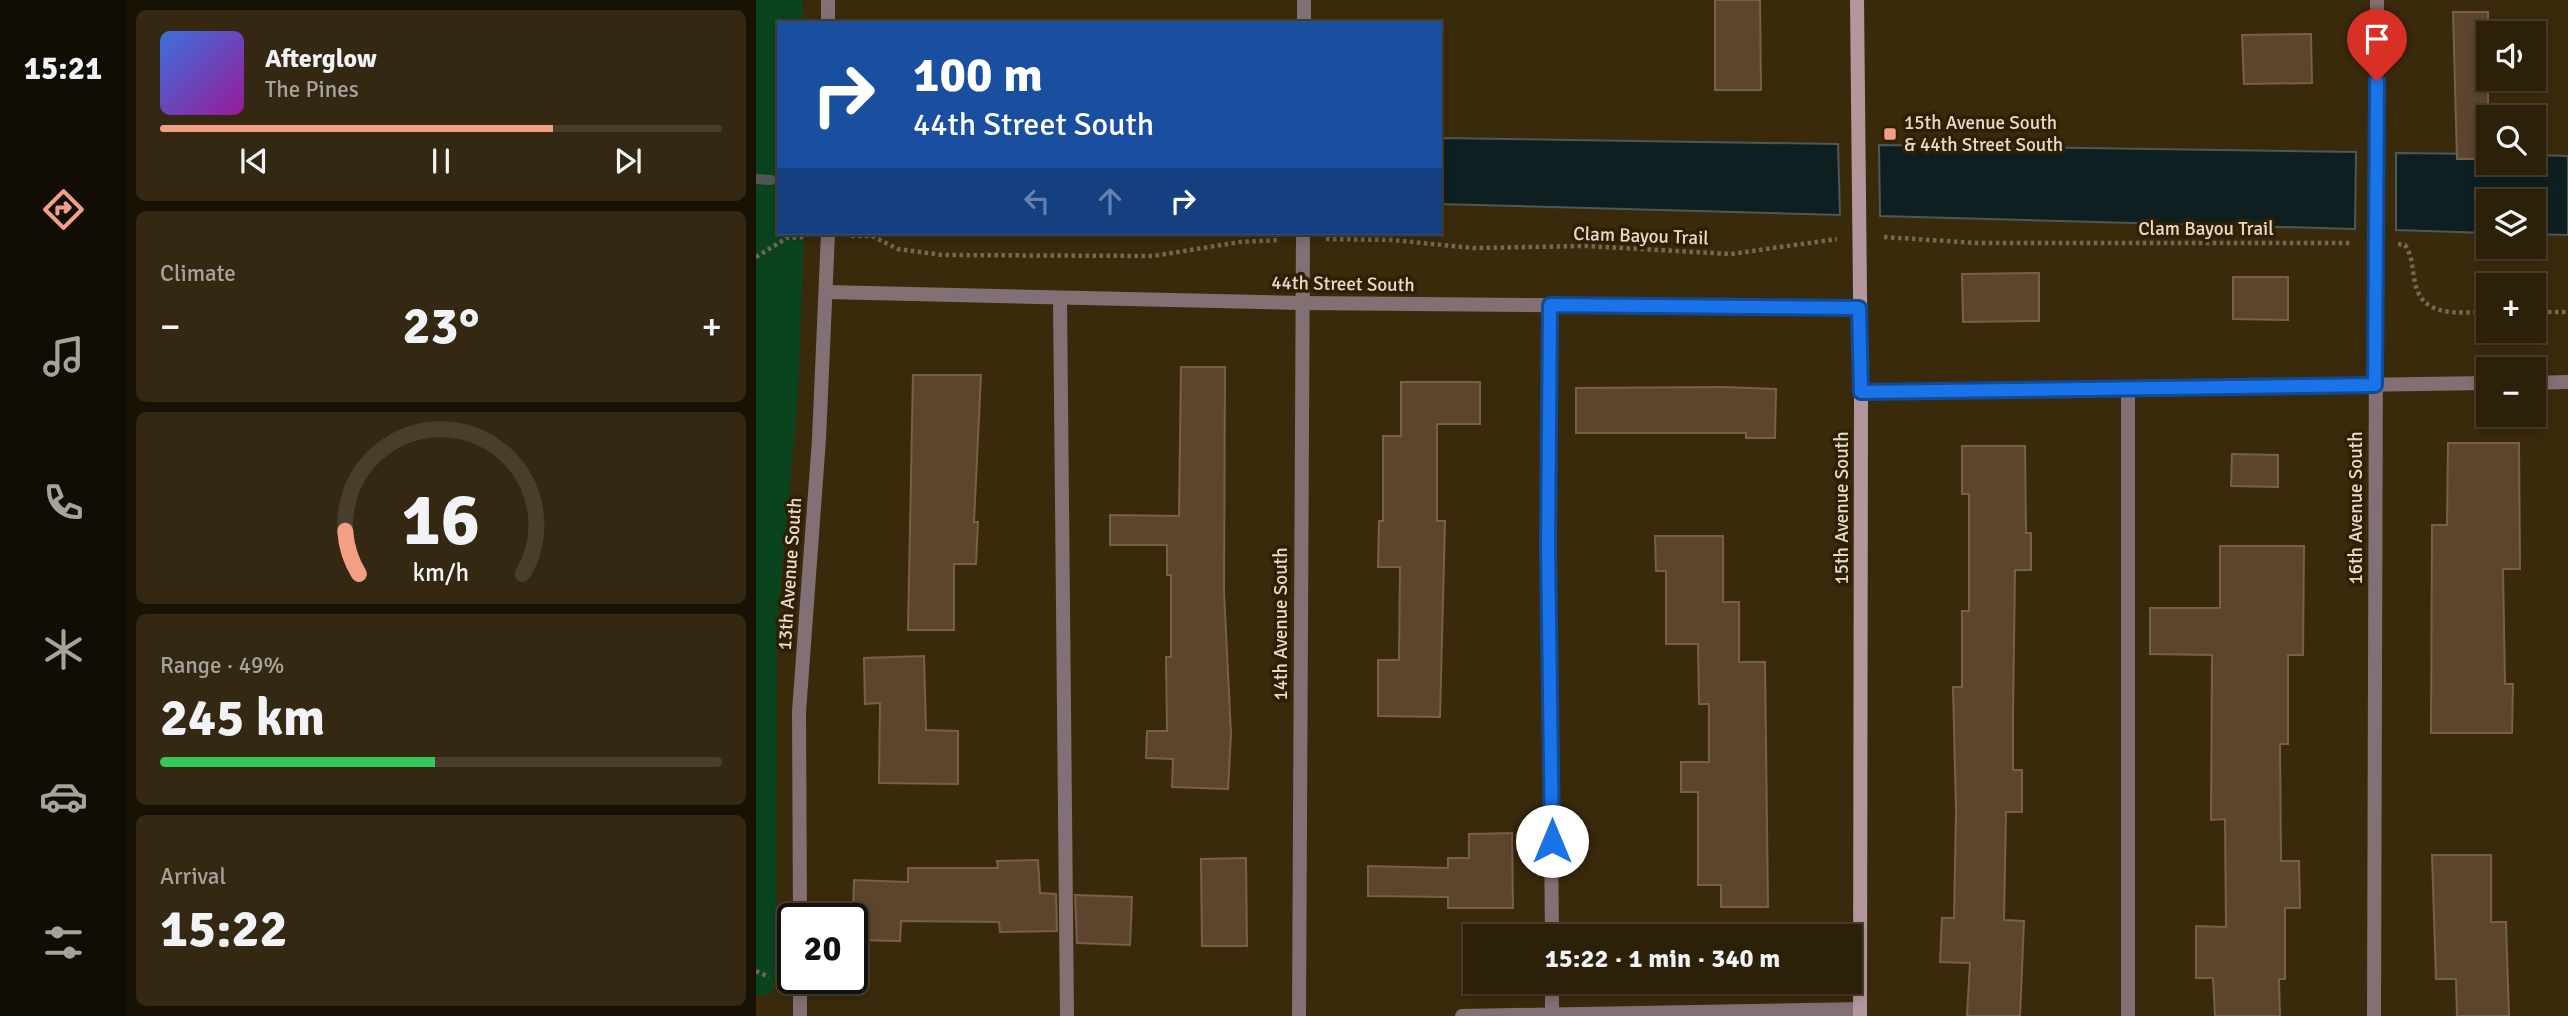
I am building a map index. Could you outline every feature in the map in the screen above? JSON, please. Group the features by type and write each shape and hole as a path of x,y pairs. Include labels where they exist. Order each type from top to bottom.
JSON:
{"street":[{"path":"828,0 828,21"},
{"path":"1304,0 1304,21"},
{"name":"15th Avenue South","path":"1857,0 1861,392 1860,1012"},
{"name":"16th Avenue South","path":"2374,1016 2377,0"},
{"name":"13th Avenue South","path":"800,903 799,712 828,235"},
{"name":"14th Avenue South","path":"1299,1016 1303,236"},
{"name":"44th Street South","path":"826,292 1302,303 1859,308"},
{"path":"1060,298 1067,1016"},
{"path":"1550,305 1548,546 1552,924"},
{"path":"2546,383 2568,382"},
{"path":"1861,392 2476,383"},
{"path":"2128,389 2128,1016"},
{"path":"800,994 800,1016"},
{"path":"1552,994 1552,1015"},
{"path":"1462,1016 1860,1012"}],"path":[{"name":"Clam Bayou Trail","path":"756,257 787,238 818,235"},
{"name":"Clam Bayou Trail","path":"850,235 872,236 898,249 942,255 1153,256 1240,242 1303,236 1392,240 1473,248 1586,246 1731,254 1860,236 1977,243 2405,244 2413,257 2418,292 2428,306 2452,313 2476,312"},
{"path":"2546,312 2568,312"},
{"path":"756,971 769,977"}],"green space":[{"path":"756,0 802,0 803,21 777,21 777,235 804,235 798,396 777,625 776,977 772,993 756,996"}],"shaded area":[{"path":"1442,138 1838,144 1840,215 1442,204"},
{"path":"1879,145 2356,152 2355,229 1880,216"},
{"path":"2396,153 2476,154 2476,175 2546,175 2546,155 2568,156 2568,235 2546,234 2546,189 2476,189 2476,233 2396,230"}],"building":[{"path":"1715,0 1760,0 1761,90 1715,90"},
{"path":"2453,12 2488,12 2488,21 2476,21 2476,91 2488,91 2488,105 2476,105 2476,159 2457,159"},
{"path":"2311,34 2312,83 2244,84 2242,35"},
{"path":"2039,273 2039,321 1963,322 1962,274"},
{"path":"2233,277 2288,277 2288,320 2233,319"},
{"path":"1181,367 1225,367 1224,591 1231,734 1228,789 1172,787 1173,759 1146,758 1147,731 1167,731 1166,657 1171,657 1171,575 1167,575 1167,545 1110,545 1110,515 1179,516"},
{"path":"913,375 981,375 974,522 978,522 976,564 954,564 954,630 908,630"},
{"path":"1401,382 1480,382 1480,424 1437,424 1437,521 1445,521 1440,717 1378,716 1378,660 1399,660 1400,567 1378,567 1379,521 1383,521 1383,436 1401,436"},
{"path":"1576,388 1776,389 1775,438 1746,438 1746,433 1576,433"},
{"path":"2448,443 2519,443 2520,569 2503,569 2505,684 2513,684 2512,733 2431,733 2432,525 2447,525"},
{"path":"1962,446 2025,446 2026,533 2031,533 2031,570 2015,570 2013,713 2013,770 2022,770 2022,812 2006,812 2004,920 2024,921 2020,1016 1967,1016 1970,963 1940,962 1942,918 1954,918 1956,812 1953,687 1962,687 1962,611 1969,611 1969,494 1962,494"},
{"path":"2232,454 2278,455 2278,487 2231,486"},
{"path":"1655,536 1723,536 1723,602 1739,602 1739,662 1765,662 1768,907 1721,907 1721,885 1698,885 1698,792 1681,792 1681,762 1709,762 1709,704 1699,704 1698,644 1666,644 1666,571 1656,571"},
{"path":"2220,546 2304,546 2303,655 2288,655 2288,744 2280,744 2281,861 2299,861 2300,908 2285,908 2285,979 2279,979 2280,1016 2215,1016 2213,978 2196,978 2196,926 2226,927 2225,819 2211,820 2212,655 2150,654 2150,608 2220,608"},
{"path":"924,656 926,730 958,731 958,784 879,783 880,703 865,704 864,658"},
{"path":"1512,833 1513,908 1448,908 1448,897 1368,896 1368,866 1448,868 1448,858 1469,858 1469,834"},
{"path":"2432,855 2491,855 2491,922 2506,922 2509,1016 2457,1016 2456,979 2436,979"},
{"path":"1246,858 1247,946 1202,946 1201,859"},
{"path":"1038,860 1040,893 1056,894 1057,931 1000,932 999,922 901,921 900,941 868,940 868,903 853,903 854,880 908,882 908,868 998,868 997,861"},
{"path":"1075,895 1132,897 1130,945 1077,943"}],"waterway":[{"path":"756,179 771,180"}],"place":[{"name":"15th Avenue South & 44th Street South","path":"1890,134"}],"route":[{"path":"1552,841 1548,546 1550,305 1859,308 1861,392 2375,385 2377,81"}]}
